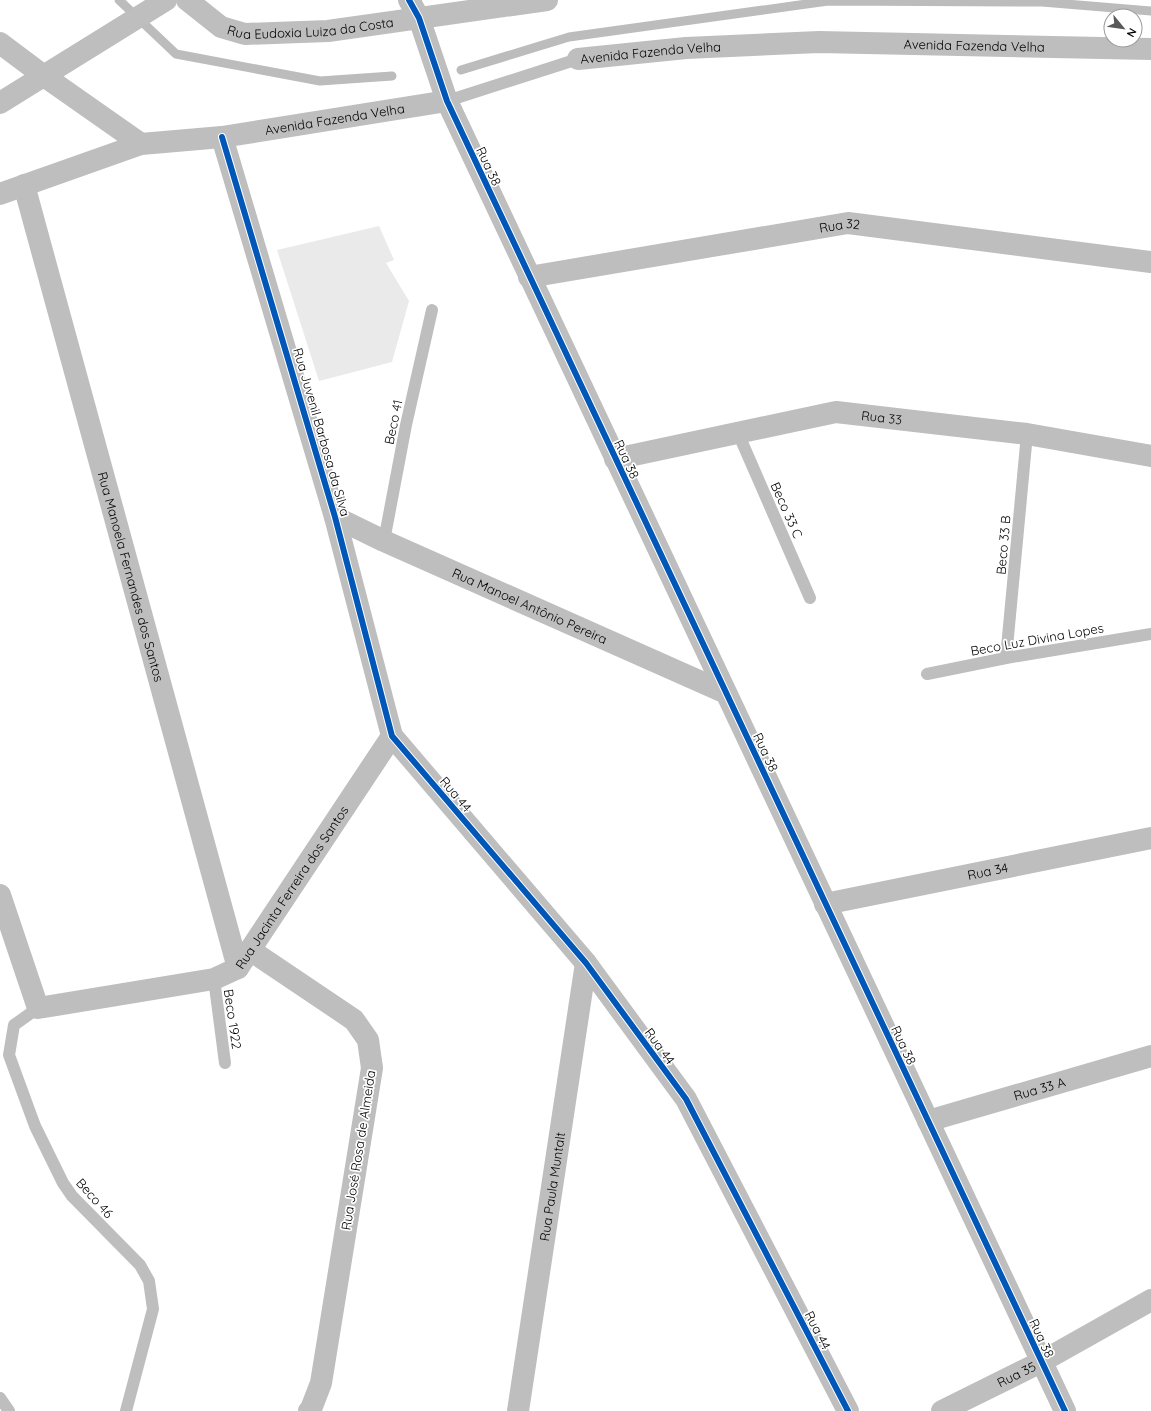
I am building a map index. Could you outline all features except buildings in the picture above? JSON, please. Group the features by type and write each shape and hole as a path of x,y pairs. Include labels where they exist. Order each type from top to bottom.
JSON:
{"street":[{"name":"Rua Eudoxia Luiza da Costa","path":"187,0 221,27 245,34 328,31 414,9"},
{"path":"414,9 547,0"},
{"path":"0,103 89,49 159,4"},
{"name":"Rua 38","path":"414,9 447,101 529,278 1065,1411"},
{"name":"Avenida Fazenda Velha","path":"578,59 686,48 819,42 1151,49"},
{"path":"0,43 44,76 141,144"},
{"name":"Avenida Fazenda Velha","path":"0,194 141,144 222,137 447,101"},
{"name":"Rua Juvenil Barbosa da Silva","path":"222,137 335,517 392,736"},
{"name":"Rua Manoela Fernandes dos Santos","path":"24,185 244,959"},
{"name":"Rua 32","path":"529,278 848,222 1151,262"},
{"name":"Rua 33","path":"615,459 836,412 1027,434 1151,456"},
{"name":"Rua Manoel Antônio Pereira","path":"335,517 726,693"},
{"name":"Rua Jacinta Ferreira dos Santos","path":"38,1008 214,979 244,959 392,736"},
{"name":"Rua 44","path":"392,736 586,963 686,1099 848,1411"},
{"name":"Rua 34","path":"825,904 1151,838"},
{"path":"0,895 38,1008"},
{"name":"Rua José Rosa de Almeida","path":"244,959 354,1020 368,1040 372,1068 321,1383 309,1411"},
{"name":"Rua Paula Muntalt","path":"518,1411 586,963"},
{"name":"Rua 33 A","path":"928,1121 1151,1056"},
{"name":"Rua 35","path":"942,1411 1042,1362 1151,1300"}],"lane":[{"name":"Avenida Fazenda Velha","path":"447,101 578,59"},
{"name":"Beco 41","path":"384,540 406,425 432,310"},
{"name":"Beco 33 C","path":"738,433 810,598"},
{"name":"Beco 33 B","path":"1006,658 1027,434"},
{"name":"Beco Luz Divina Lopes","path":"927,674 1006,658 1151,634"},
{"name":"Beco 1922","path":"214,979 225,1063"},
{"name":"Beco 46","path":"38,1008 14,1025 9,1055 35,1126 72,1196 140,1264 149,1281 153,1309 126,1411"},
{"path":"0,1398 9,1411"}],"shaded area":[{"path":"379,226 394,260 386,263 409,301 392,362 319,381 277,250"}],"waterway":[{"path":"119,0 176,54 320,81 392,76"},
{"path":"461,70 569,37 828,1 1042,2 1151,11"}],"cycle path":[{"path":"409,0 419,18 447,101 1065,1411"},
{"path":"222,137 335,517 392,736 586,963 686,1099 848,1411"}]}
